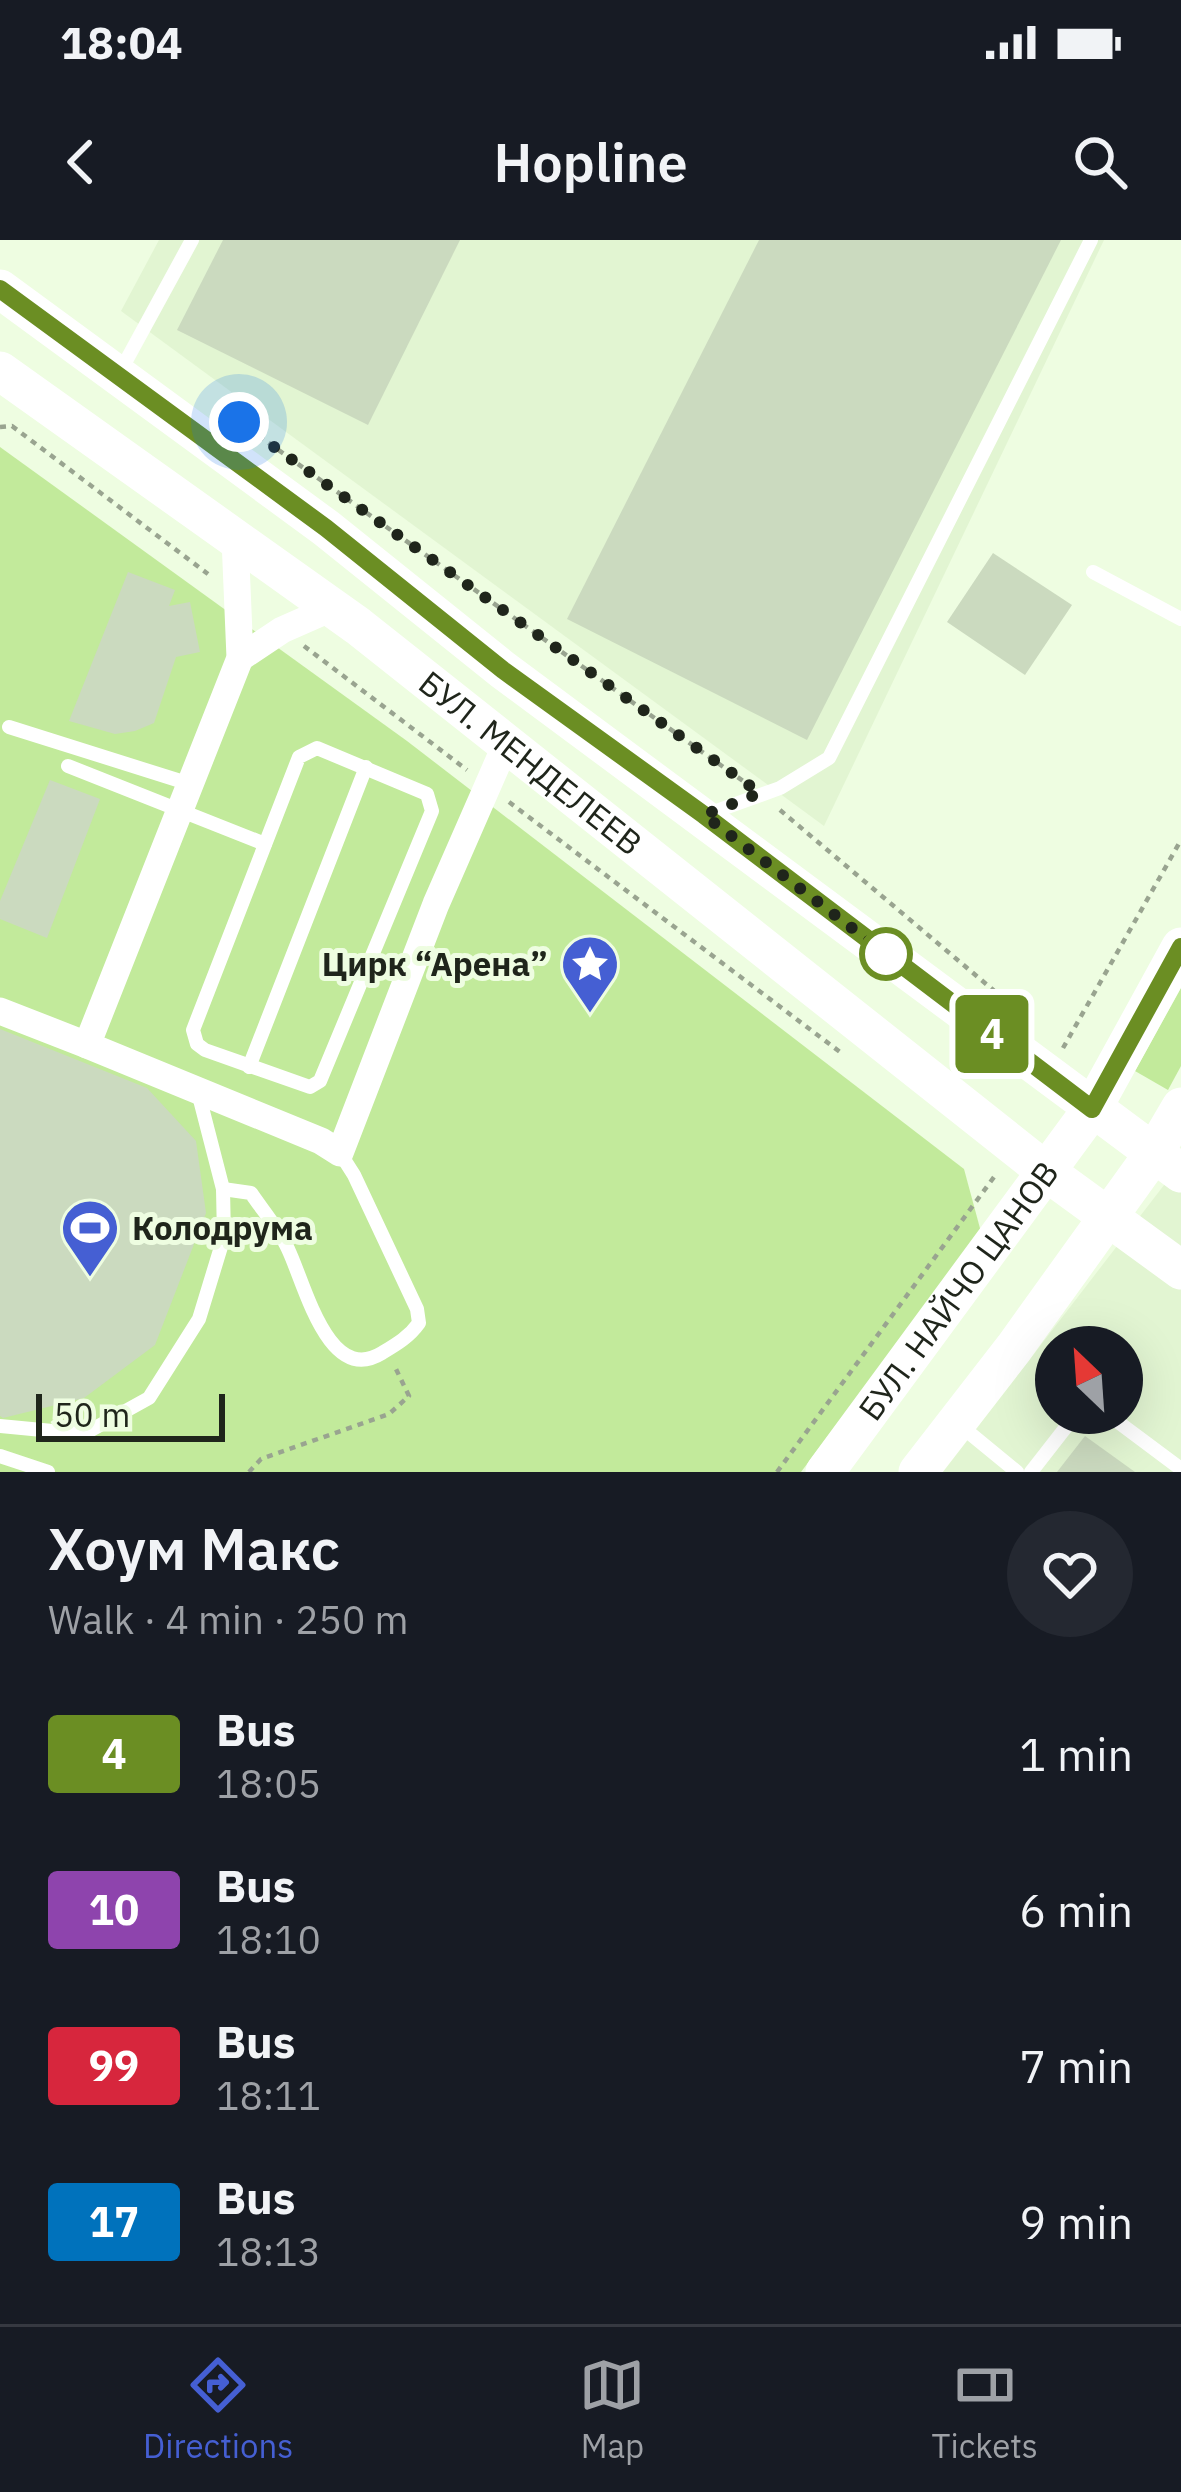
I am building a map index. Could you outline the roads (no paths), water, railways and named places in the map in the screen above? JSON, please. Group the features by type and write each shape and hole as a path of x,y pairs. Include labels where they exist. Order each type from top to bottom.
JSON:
{"main road":[{"name":"БУЛ. МЕНДЕЛЕЕВ","path":"0,289 326,528 503,670 704,815 1062,1061 1092,1109 1168,1163"},
{"name":"БУЛ. МЕНДЕЛЕЕВ","path":"0,371 332,608 506,744 1005,1158 1048,1173 1181,1270"},
{"name":"БУЛ. НАЙЧО ЦАНОВ","path":"825,1472 1092,1109 1181,947"},
{"path":"918,1472 1107,1216 1168,1163 1181,1107"}],"street":[{"path":"87,1045 240,658 235,538"},
{"path":"240,658 282,630 332,608"},
{"path":"0,1011 321,1141 340,1153 436,904 506,744"}],"lane":[{"path":"118,375 192,240"},
{"path":"704,815 795,781 829,758 1090,240"},
{"path":"1094,572 1181,619"},
{"path":"9,727 190,784"},
{"path":"317,748 427,794 432,811 320,1081 310,1087 205,1050 196,1044 193,1030 265,844 299,757 317,748"},
{"path":"68,766 265,844"},
{"path":"249,1066 366,767"},
{"path":"0,1426 84,1434 149,1398 199,1319 224,1237 223,1189 197,1090"},
{"path":"223,1189 251,1193 286,1243 332,1347 349,1358 370,1360 409,1336 419,1323 417,1309 340,1153"},
{"path":"957,1423 1017,1472"},
{"path":"1031,1472 1061,1434"},
{"path":"1134,1434 1181,1469"},
{"path":"0,1456 48,1472"}],"place":[{"name":"Цирк “Арена”","path":"590,1015"},
{"name":"Колодрума","path":"90,1279"}]}
